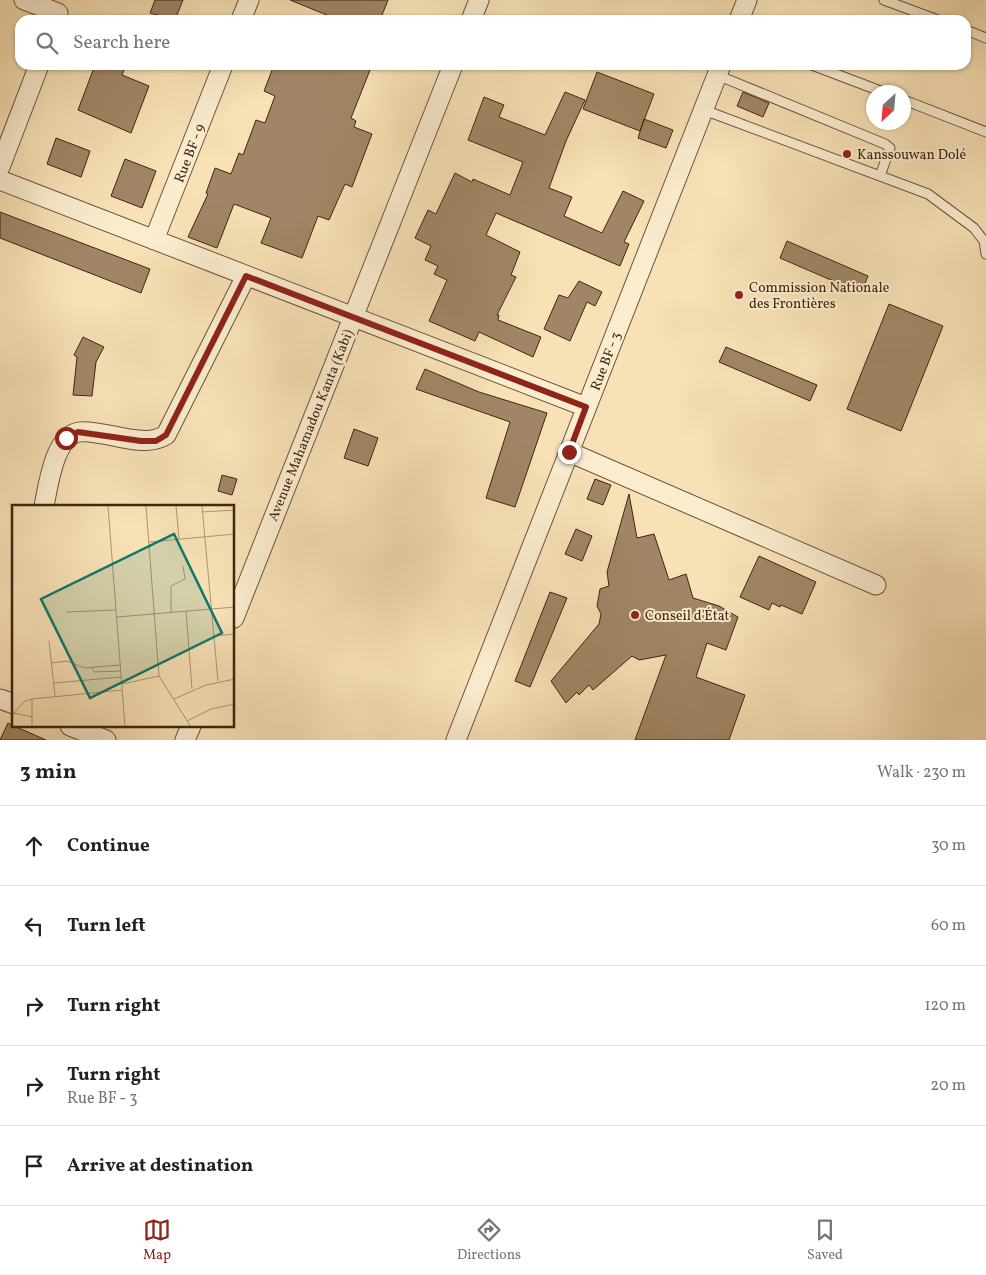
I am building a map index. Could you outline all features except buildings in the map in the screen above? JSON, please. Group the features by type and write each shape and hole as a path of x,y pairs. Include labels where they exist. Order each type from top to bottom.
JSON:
{"street":[{"path":"24,0 59,11"},
{"path":"243,15 248,0"},
{"path":"473,15 479,0"},
{"path":"741,15 747,0"},
{"path":"0,168 37,70"},
{"name":"Rue BF - 9","path":"154,240 221,70"},
{"name":"Avenue Mahamadou Kanta (Kabi)","path":"235,615 451,70"},
{"name":"Rue BF - 3","path":"456,740 719,70"},
{"path":"0,180 586,407"},
{"path":"44,505 56,455 66,438 78,432 141,441 156,441 166,435 246,276"},
{"path":"569,452 876,585"},
{"path":"0,699 12,703"},
{"path":"75,728 106,740"},
{"path":"185,740 190,728"}],"lane":[{"path":"884,0 924,15"},
{"path":"971,32 986,38"},
{"path":"719,70 885,144 890,148 880,176"},
{"path":"825,70 866,85"},
{"path":"911,103 986,132"},
{"path":"704,110 928,194 974,228 984,241 986,254"}],"place":[{"name":"Kanssouwan Dolé","path":"847,154"},
{"name":"Commission Nationale des Frontières","path":"739,295"},
{"name":"Conseil d'État","path":"635,615"}],"route":[{"path":"66,438 78,432 141,441 156,441 166,435 246,276 586,407 569,452"}]}
